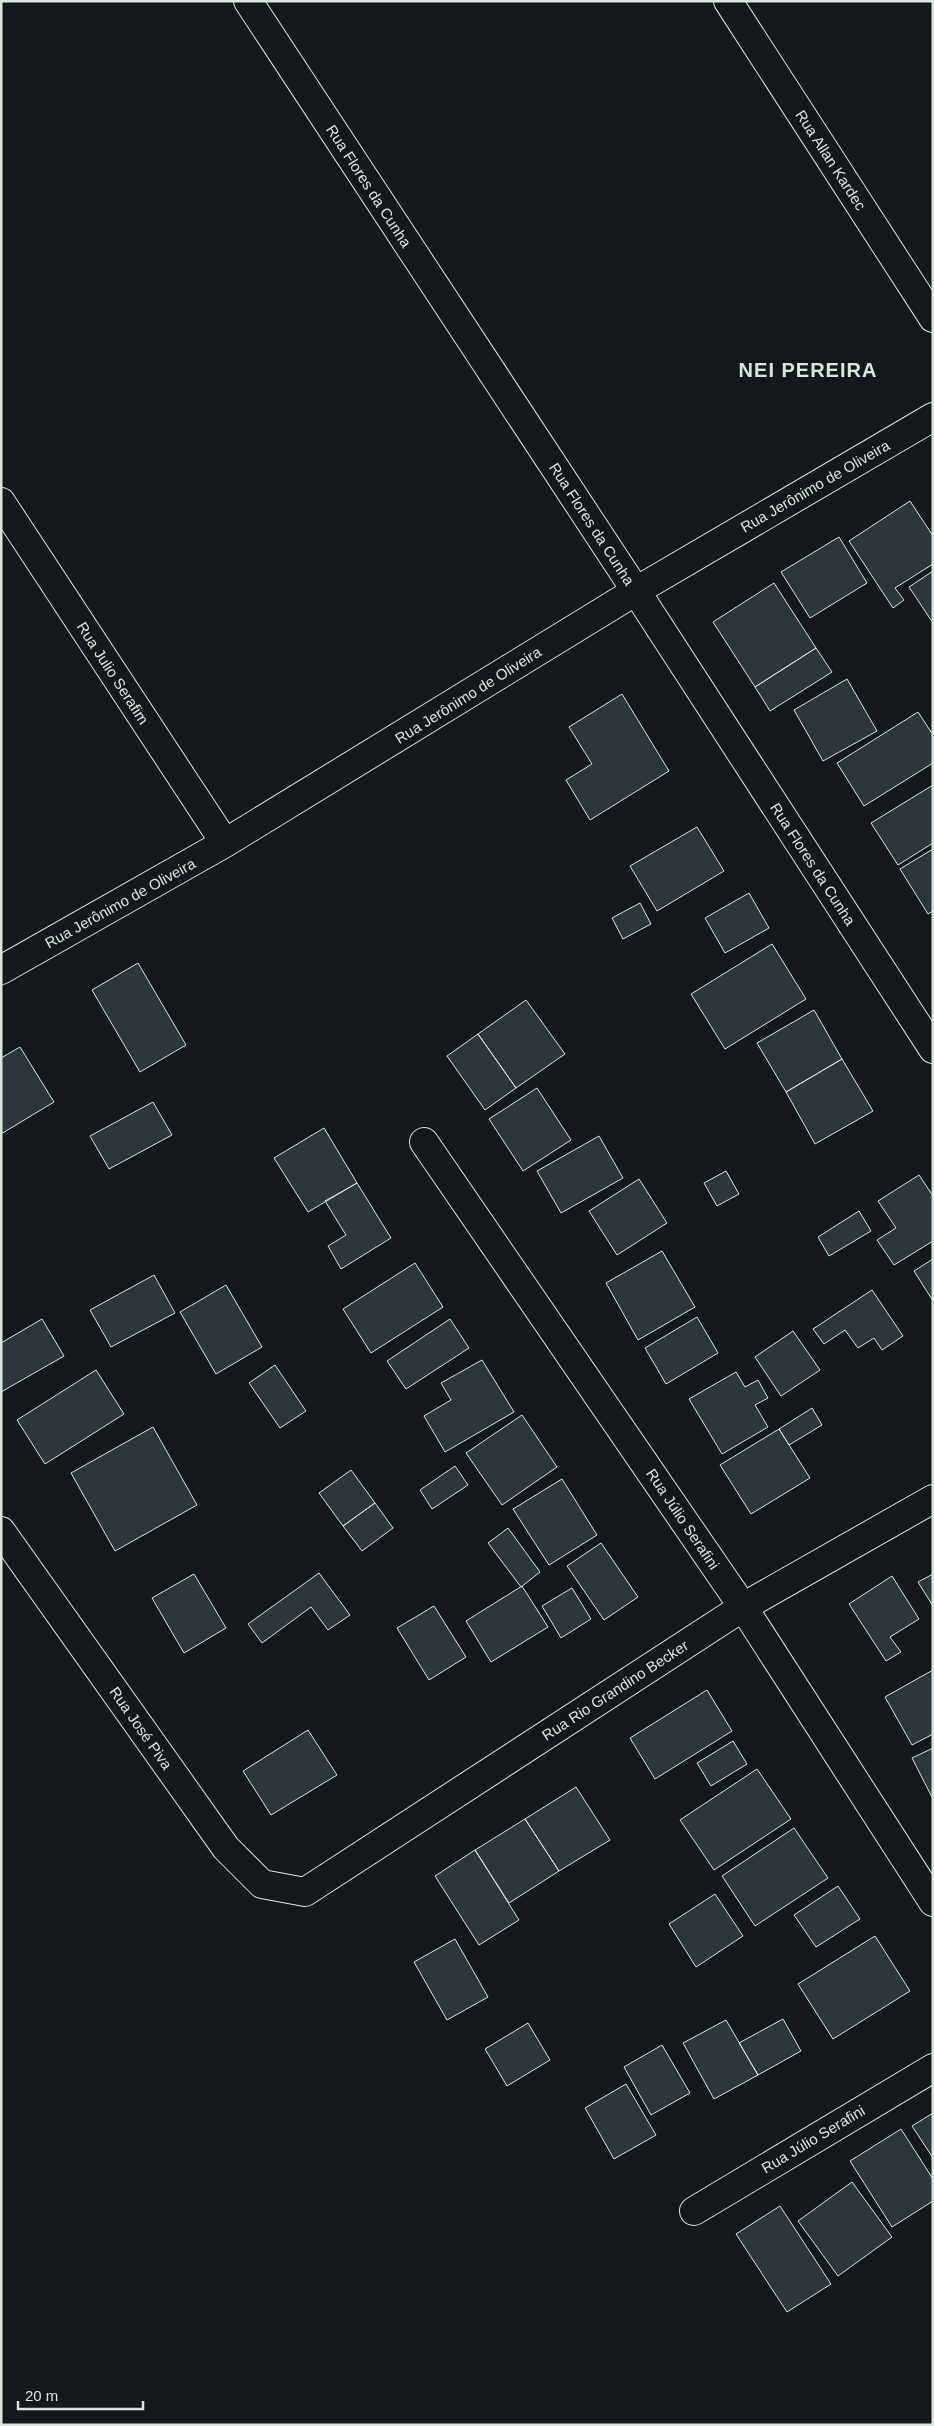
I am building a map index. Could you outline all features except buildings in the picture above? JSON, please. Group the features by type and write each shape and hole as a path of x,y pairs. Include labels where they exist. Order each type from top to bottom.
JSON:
{"street":[{"name":"Rua Flores da Cunha","path":"248,1 636,591 933,1049"},
{"name":"Rua Allan Kardec","path":"728,1 933,318"},
{"name":"Rua Jerônimo de Oliveira","path":"1,970 225,843 636,591 933,417"},
{"name":"Rua Julio Serafim","path":"1,502 225,843"},
{"name":"Rua Júlio Serafini","path":"424,1142 743,1606 933,1902"},
{"name":"Rua Rio Grandino Becker","path":"305,1892 743,1606 933,1499"},
{"name":"Rua José Piva","path":"1,1530 226,1848 262,1884 305,1892"},
{"name":"Rua Júlio Serafini","path":"694,2211 933,2068"}],"district":[{"name":"NEI PEREIRA","path":"808,370"}]}
